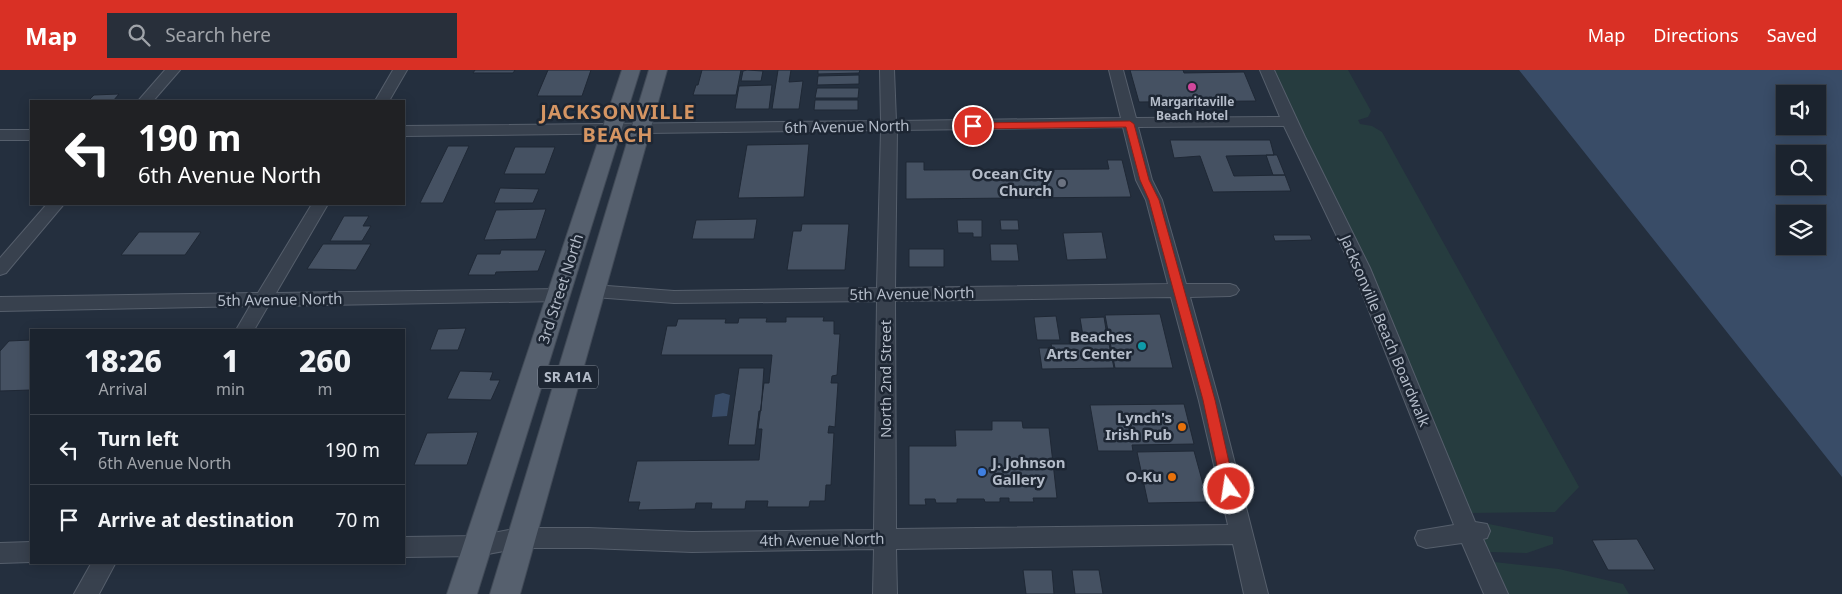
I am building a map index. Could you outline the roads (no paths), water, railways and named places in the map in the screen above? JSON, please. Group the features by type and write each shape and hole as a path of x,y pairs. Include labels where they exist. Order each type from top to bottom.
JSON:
{"main road":[{"name":"3rd Street North","path":"462,594 631,70"},
{"name":"3rd Street North","path":"505,594 658,70"}],"street":[{"path":"146,100 173,70"},
{"path":"383,100 400,70"},
{"name":"North 2nd Street","path":"885,539 887,70"},
{"path":"1116,70 1144,180 1154,200 1209,400 1256,594"},
{"name":"Jacksonville Beach Boardwalk","path":"1268,70 1290,121 1361,268 1473,531 1496,594"},
{"name":"6th Avenue North","path":"405,131 1290,121"},
{"path":"0,135 30,134"},
{"path":"0,269 55,205"},
{"path":"246,329 319,205"},
{"name":"5th Avenue North","path":"594,291 674,297 1230,290"},
{"name":"5th Avenue North","path":"0,304 560,295"},
{"path":"1426,538 1473,531"},
{"name":"4th Avenue North","path":"405,547 477,546 520,538 588,538 692,542 1241,534"},
{"path":"885,539 885,594"},
{"path":"0,553 30,552"},
{"path":"86,594 104,564"}],"water":[{"path":"1519,70 1842,70 1842,477"},
{"path":"723,393 730,395 727,416 712,417 715,395"}],"place":[{"name":"Margaritaville Beach Hotel","path":"1192,87"},
{"name":"Ocean City Church","path":"1062,183"},
{"name":"Beaches Arts Center","path":"1142,346"},
{"name":"Lynch's Irish Pub","path":"1182,427"},
{"name":"J. Johnson Gallery","path":"982,472"},
{"name":"O-Ku","path":"1172,477"}],"district":[{"name":"JACKSONVILLE BEACH","path":"618,124"}]}
